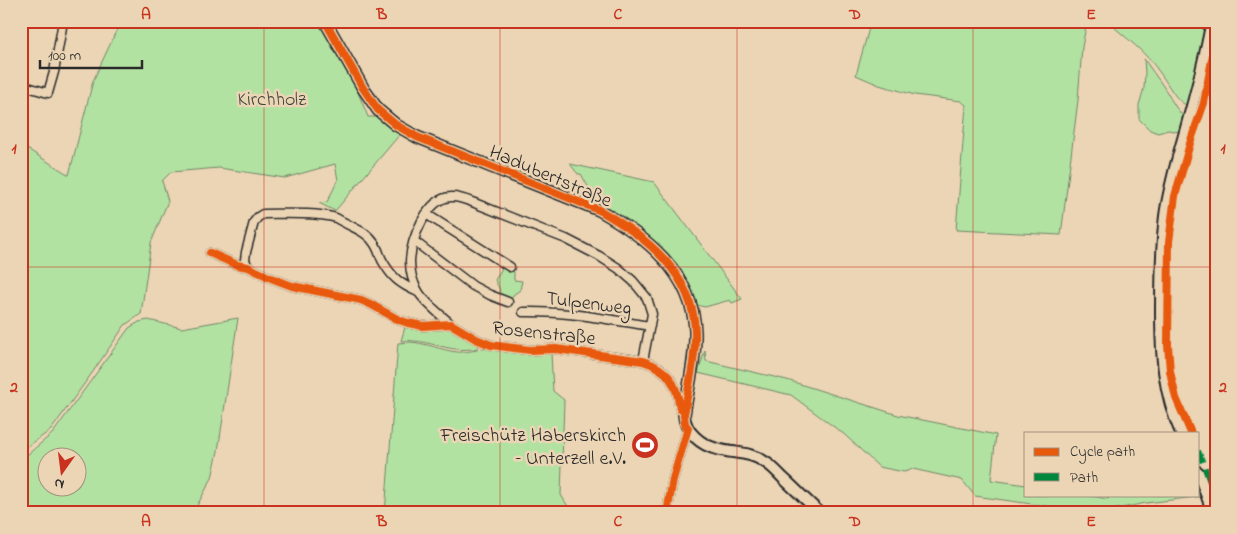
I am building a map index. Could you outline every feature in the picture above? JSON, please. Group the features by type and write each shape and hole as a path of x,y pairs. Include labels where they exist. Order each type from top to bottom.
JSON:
{"street":[{"path":"21,85 48,93 54,72 62,21"},
{"name":"Hadubertstraße","path":"325,21 363,88 378,110 396,126 417,137 599,210 637,234 656,250 685,288 693,311 695,346 685,410 685,424 688,428"},
{"path":"1181,432 1168,397 1162,360 1162,242 1170,192 1205,58 1212,21"},
{"name":"Rosenstraße","path":"418,292 410,262 414,241 426,214 432,206 443,198 450,196 477,204 566,239 599,256 618,268 633,281 643,292 650,304 652,314 643,361"},
{"name":"Rosenstraße","path":"248,267 245,260 246,252 254,222 258,217 263,214 272,214 330,217 363,232 376,246 390,273 402,285 418,292 451,324 480,341 496,346 530,350 556,349 643,361 657,365 668,376 674,386 680,409 685,410"},
{"path":"426,214 510,267"},
{"path":"414,241 473,286 508,302"},
{"path":"210,252 237,265 248,267 292,286 361,300 408,323 423,326 451,324"},
{"name":"Tulpenweg","path":"523,312 549,311 650,326"},
{"path":"688,428 694,436 716,449 742,452 767,463 820,513"},
{"path":"667,513 673,479 688,428"},
{"path":"1200,477 1214,513"}],"green space":[{"name":"Kirchholz","path":"121,21 318,21 357,90 368,117 377,117 401,133 335,211 319,203 327,202 338,180 335,164 285,178 219,168 171,172 162,181 168,201 151,243 141,314 125,325 51,430 21,451 21,145 69,175 93,81"},
{"path":"871,21 1087,21 1082,47 1078,100 1061,235 956,230 966,105 961,101 915,95 879,85 856,75"},
{"path":"1107,21 1208,21 1201,57 1187,105 1176,96 1149,59"},
{"path":"1144,59 1184,117 1180,132 1168,130 1158,133 1150,130 1139,119 1139,105 1144,88"},
{"path":"570,164 654,182 742,299 732,303 730,300 705,307 696,305 677,272 600,208 581,174 578,174"},
{"path":"504,265 514,272 514,280 522,281 520,290 513,295 511,301 497,297 500,290 495,280"},
{"path":"238,318 218,451 212,478 193,513 21,513 21,460 53,433 129,328 139,322 148,320 182,328"},
{"path":"405,327 423,330 448,328 478,344 478,348 456,349 419,342 401,341"},
{"path":"410,342 457,352 493,348 551,353 553,391 564,400 561,495 572,513 385,513 398,343"},
{"path":"705,350 706,361 787,380 898,415 996,435 991,480 1024,485 1024,496 1092,496 1108,499 1109,496 1200,496 1200,489 1202,489 1204,496 1146,503 1096,513 975,496 962,480 913,469 904,472 879,467 845,435 791,395 698,373"}],"marked path":[{"path":"1200,456 1216,495"}],"cycle path":[{"path":"325,21 363,88 378,110 396,125 417,137 599,210 649,244 664,258 676,274 686,291 692,310 695,342 684,415 685,424 688,428 673,479 667,513"},
{"path":"1191,432 1176,398 1170,371 1168,345 1169,242 1175,196 1204,103 1216,38"},
{"path":"210,253 292,286 361,300 408,323 423,326 451,324 476,339 491,345 530,350 556,349 643,361 659,368 670,378 674,384 680,409 685,410"}],"place":[{"name":"Freischütz Haberskirch – Unterzell e.V.","path":"645,445"}]}
